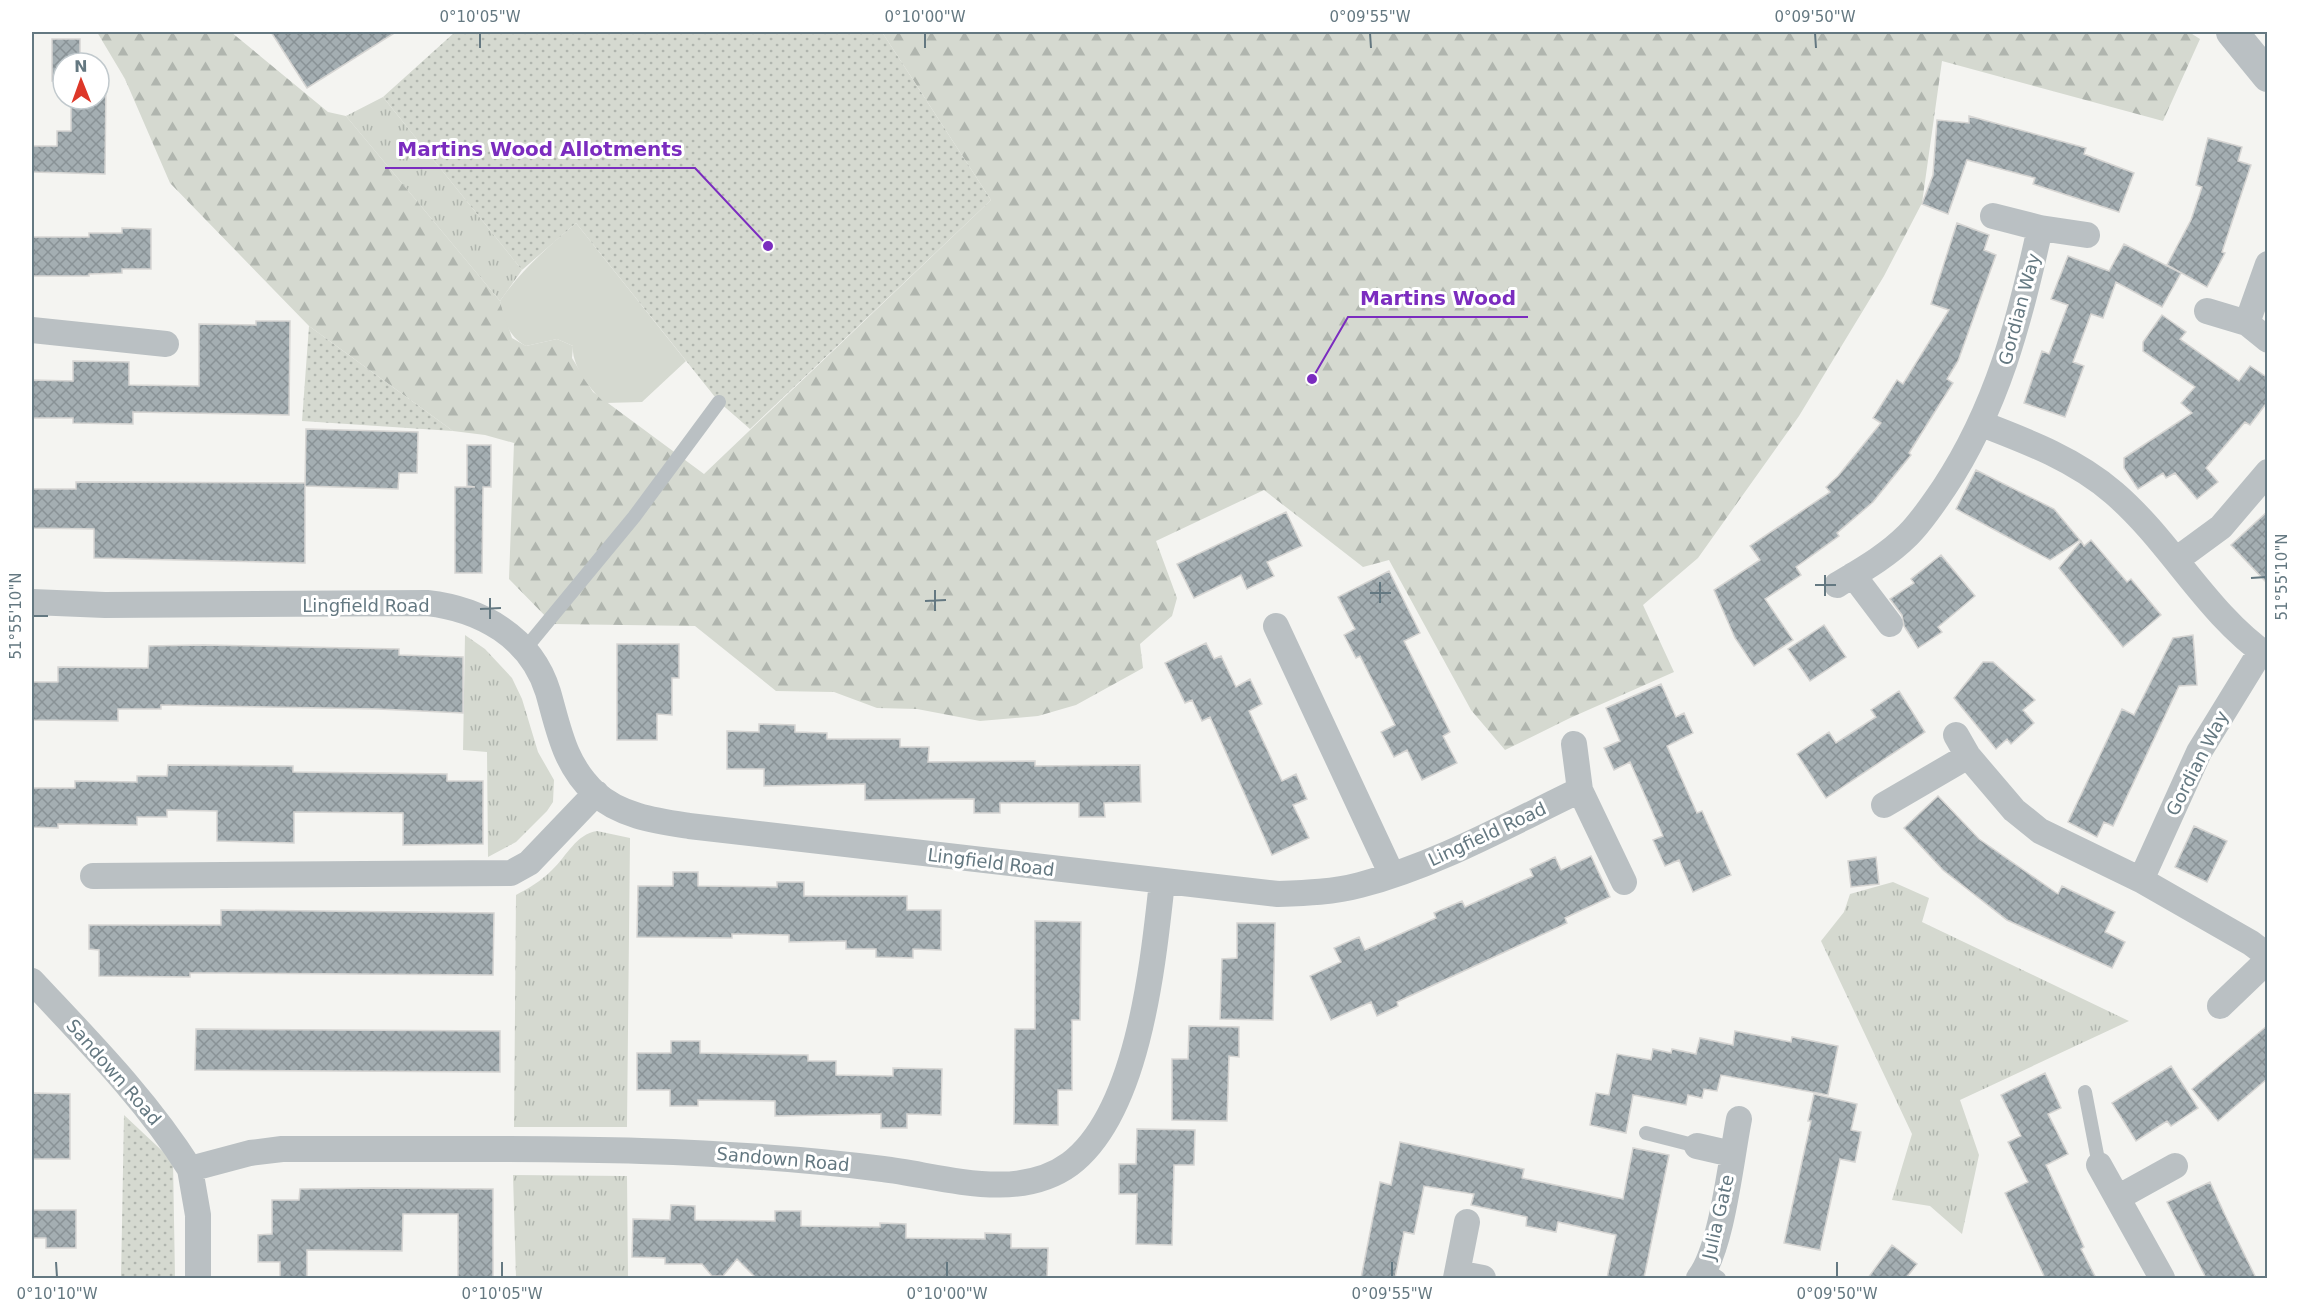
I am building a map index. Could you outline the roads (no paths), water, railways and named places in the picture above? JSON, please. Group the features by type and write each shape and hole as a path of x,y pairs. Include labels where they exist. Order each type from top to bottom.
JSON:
{"street":[{"path":"2232,32 2268,76"},
{"name":"Gordian Way","path":"1993,216 2040,228 2087,235"},
{"name":"Gordian Way","path":"1890,624 1845,580 1876,562 1908,535 1943,489 1982,424 2005,364 2021,312 2040,228"},
{"path":"2247,323 2268,264"},
{"path":"2207,311 2247,323 2268,340"},
{"path":"32,330 166,344"},
{"name":"Gordian Way","path":"1982,424 2041,446 2080,468 2114,493 2176,561 2212,605 2264,653 2199,752 2141,880"},
{"path":"2176,561 2221,526 2268,472"},
{"name":"Lingfield Road","path":"32,602 105,605 427,603 470,611 504,630 525,650 543,678 564,747 596,793 634,815 679,824 1278,894 1318,892 1359,885 1392,875 1424,863 1580,790"},
{"path":"1276,627 1392,875"},
{"path":"1574,744 1580,790 1624,882"},
{"path":"1884,805 1962,746 2014,810 2040,831 2141,880 2251,943 2268,958 2220,1006"},
{"path":"93,876 511,873 529,863 596,793"},
{"name":"Sandown Road","path":"190,1169 250,1153 282,1149 682,1152 815,1160 994,1184 1031,1182 1050,1176 1085,1151 1102,1131 1113,1109 1143,1012 1152,965 1162,882"},
{"name":"Sandown Road","path":"32,981 138,1095 166,1131 190,1169 198,1215 198,1278"},
{"name":"Julia Gate","path":"1708,1275 1739,1119"},
{"name":"Julia Gate","path":"1697,1146 1732,1154"},
{"path":"2098,1165 2119,1197 2162,1278"},
{"path":"2119,1197 2175,1166"},
{"path":"1467,1222 1456,1276 1483,1278"}],"lane":[{"path":"525,650 634,517 719,402"},
{"path":"2085,1092 2098,1165"},
{"path":"1646,1133 1697,1146"}],"place":[{"name":"Martins Wood Allotments","path":"768,246"},
{"name":"Martins Wood","path":"1312,379"}]}
